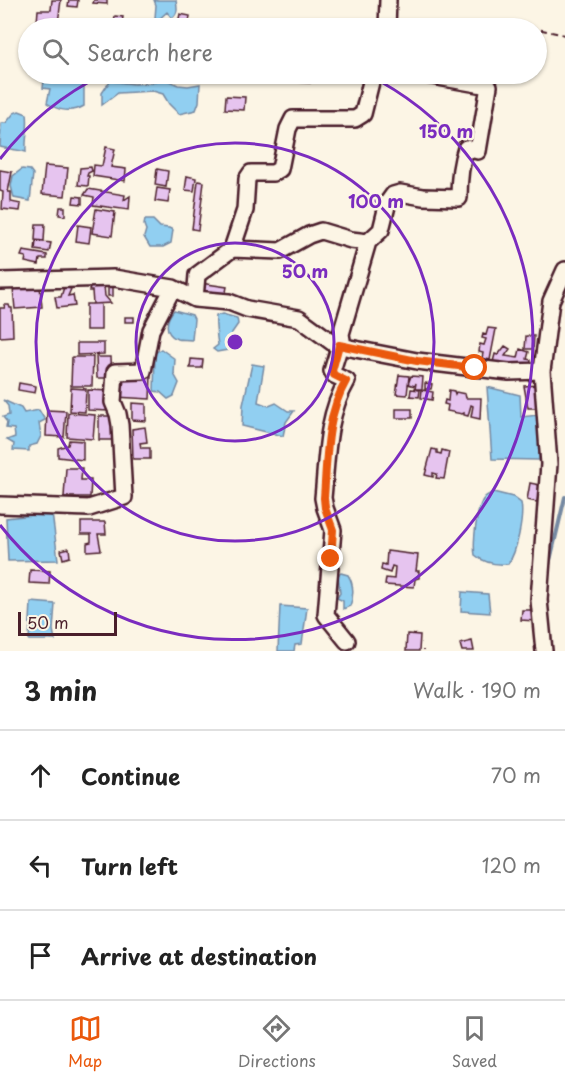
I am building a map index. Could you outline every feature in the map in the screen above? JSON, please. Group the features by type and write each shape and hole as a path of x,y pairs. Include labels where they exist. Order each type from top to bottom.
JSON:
{"street":[{"path":"387,18 388,0"},
{"path":"195,298 197,275 232,249 245,210 247,179 250,173 273,173 280,169 293,119 356,119 363,114 370,84"},
{"path":"347,642 326,615 333,530 324,498 328,431 346,381 334,375 332,371 368,242 381,230 388,202 393,195 400,193 423,197 459,198 459,171 465,148 478,151 489,86 478,84"},
{"path":"232,249 280,251 321,231 351,240 368,242"},
{"path":"544,651 539,600 549,464 542,371 551,301 565,270"},
{"path":"0,281 114,278 173,288 195,298 229,302 247,309 299,318 333,343 341,345 429,362 509,372 542,371"},
{"path":"0,505 89,508 124,497 120,425 113,402 115,372 143,372 151,330 173,288"}],"path":[{"path":"547,30 565,35"}],"water":[{"path":"154,0 176,0 176,14 172,18 167,12 160,18 155,18"},
{"path":"44,84 84,84 84,106 75,110 56,108 47,103 50,89 43,88"},
{"path":"108,84 188,86 200,84 196,110 179,114 163,94 153,91 118,93 102,105 102,93"},
{"path":"19,111 27,114 26,152 0,147 1,123 6,123 14,113"},
{"path":"22,169 30,170 33,174 30,201 14,198 11,186 13,176"},
{"path":"145,220 153,220 160,227 173,230 171,243 163,247 150,247 144,237"},
{"path":"174,310 192,315 194,319 192,340 177,339 168,330 169,317"},
{"path":"222,314 237,318 238,324 231,334 236,346 217,352 213,349 218,345 216,316"},
{"path":"161,349 175,359 174,374 179,383 174,396 168,399 160,392 154,391 155,353"},
{"path":"252,364 264,366 258,402 269,406 276,403 288,411 294,411 286,422 283,436 242,426 243,405"},
{"path":"487,387 520,395 521,417 538,415 539,460 492,459"},
{"path":"3,400 21,408 24,413 39,410 45,420 39,423 41,436 37,444 29,446 29,451 13,450 14,444 7,440 15,437 14,429 6,428 7,422 3,417 9,415 8,406"},
{"path":"493,492 513,497 521,503 522,517 519,534 508,564 490,563 475,555 474,543 479,508 485,497"},
{"path":"52,513 58,560 8,561 6,518"},
{"path":"341,573 348,575 353,590 350,606 343,609 343,601 337,598 340,593 338,575"},
{"path":"462,592 488,594 490,613 461,611"},
{"path":"31,602 55,604 53,630 55,640 29,640"},
{"path":"280,606 307,608 302,644 295,645 294,651 278,651"}],"building":[{"path":"52,0 61,0 59,18 37,18 38,10 51,10"},
{"path":"69,0 78,0 77,7 68,6"},
{"path":"94,0 107,0 107,4 93,3"},
{"path":"180,14 190,16 190,18 179,18"},
{"path":"226,96 245,97 244,110 225,109"},
{"path":"106,147 115,149 111,167 126,169 125,181 93,176 94,165 102,166"},
{"path":"45,166 68,168 65,196 42,194"},
{"path":"91,167 92,171 87,176 89,176 88,186 78,185 80,168"},
{"path":"157,169 168,171 166,187 155,185"},
{"path":"0,170 12,172 8,192 11,192 11,202 21,204 20,211 2,209 3,192 0,191"},
{"path":"187,176 196,178 194,191 185,190"},
{"path":"198,181 204,182 198,230 192,229"},
{"path":"157,188 170,190 168,203 155,201"},
{"path":"88,189 125,195 124,200 130,196 129,210 93,205 94,197 84,195"},
{"path":"74,196 82,197 82,204 73,203"},
{"path":"60,207 65,207 65,216 59,215"},
{"path":"96,209 115,212 112,236 92,233"},
{"path":"36,224 45,224 44,241 35,240"},
{"path":"78,225 91,227 89,243 76,241"},
{"path":"36,241 51,243 49,252 35,250"},
{"path":"23,251 47,255 47,259 40,259 39,265 25,262 26,257 21,256"},
{"path":"200,283 227,287 225,297 199,293"},
{"path":"113,284 113,296 108,296 108,285"},
{"path":"91,285 104,286 105,296 111,303 93,304 92,291 89,291"},
{"path":"40,286 42,307 15,309 13,288"},
{"path":"64,287 71,289 68,296 73,295 75,306 57,308 55,297 61,297"},
{"path":"86,304 101,304 101,330 86,330"},
{"path":"4,305 12,308 13,336 0,337 0,308 5,308"},
{"path":"125,317 134,317 134,322 125,322"},
{"path":"488,328 496,329 490,360 482,358 483,353 479,352 480,344 484,345 486,339 482,338 483,334 486,335"},
{"path":"526,336 534,336 533,349 525,349"},
{"path":"77,343 104,343 104,354 77,355"},
{"path":"505,346 510,349 505,356 518,358 520,349 529,352 527,359 531,360 530,368 493,362 495,354 498,355"},
{"path":"72,357 93,357 92,386 71,386"},
{"path":"96,357 111,357 112,378 97,378"},
{"path":"191,359 203,360 202,368 190,368"},
{"path":"117,374 151,376 150,399 116,397"},
{"path":"399,375 409,376 407,395 396,394"},
{"path":"411,376 423,377 422,389 415,389 416,383 415,386 408,384"},
{"path":"19,383 36,386 35,393 18,390"},
{"path":"425,383 432,384 431,389 425,389"},
{"path":"538,385 540,408 528,408 524,386"},
{"path":"71,388 86,389 85,412 70,411"},
{"path":"411,389 420,390 419,397 410,396"},
{"path":"88,390 110,391 109,411 88,410"},
{"path":"422,390 433,392 432,400 421,398"},
{"path":"449,390 454,391 455,394 456,392 465,394 466,398 481,398 480,419 471,417 473,406 471,405 468,416 464,413 447,411 448,405 444,404 445,400 448,401"},
{"path":"132,403 146,404 146,421 132,420"},
{"path":"396,409 412,409 412,418 396,418"},
{"path":"47,410 66,411 64,437 46,436"},
{"path":"68,413 95,415 93,439 67,437"},
{"path":"99,416 117,416 117,440 99,440"},
{"path":"145,427 147,442 140,443 141,448 150,448 150,459 133,459 132,429"},
{"path":"69,440 83,441 83,460 58,457 58,448 68,445"},
{"path":"432,449 441,454 442,450 449,452 444,479 436,478 437,474 433,473 433,477 425,475"},
{"path":"66,468 82,468 81,480 91,480 90,497 64,497"},
{"path":"530,483 540,485 537,502 527,500"},
{"path":"81,522 105,522 106,534 98,534 101,550 87,551 87,543 91,542 91,534 81,534"},
{"path":"69,548 70,557 63,559 61,550"},
{"path":"387,551 418,555 416,571 419,571 419,578 415,579 414,587 385,585 386,578 394,579 395,567 392,566 390,573 381,570 382,564 386,565"},
{"path":"30,570 50,571 49,584 29,583"},
{"path":"522,610 536,610 535,621 521,620"},
{"path":"407,634 420,635 419,651 406,651"},
{"path":"472,641 474,651 462,651 460,644"}],"waterway":[{"path":"548,569 565,497"}],"route":[{"path":"331,559 333,530 324,498 328,431 346,381 334,375 332,371 339,345 417,361 475,368"}]}
